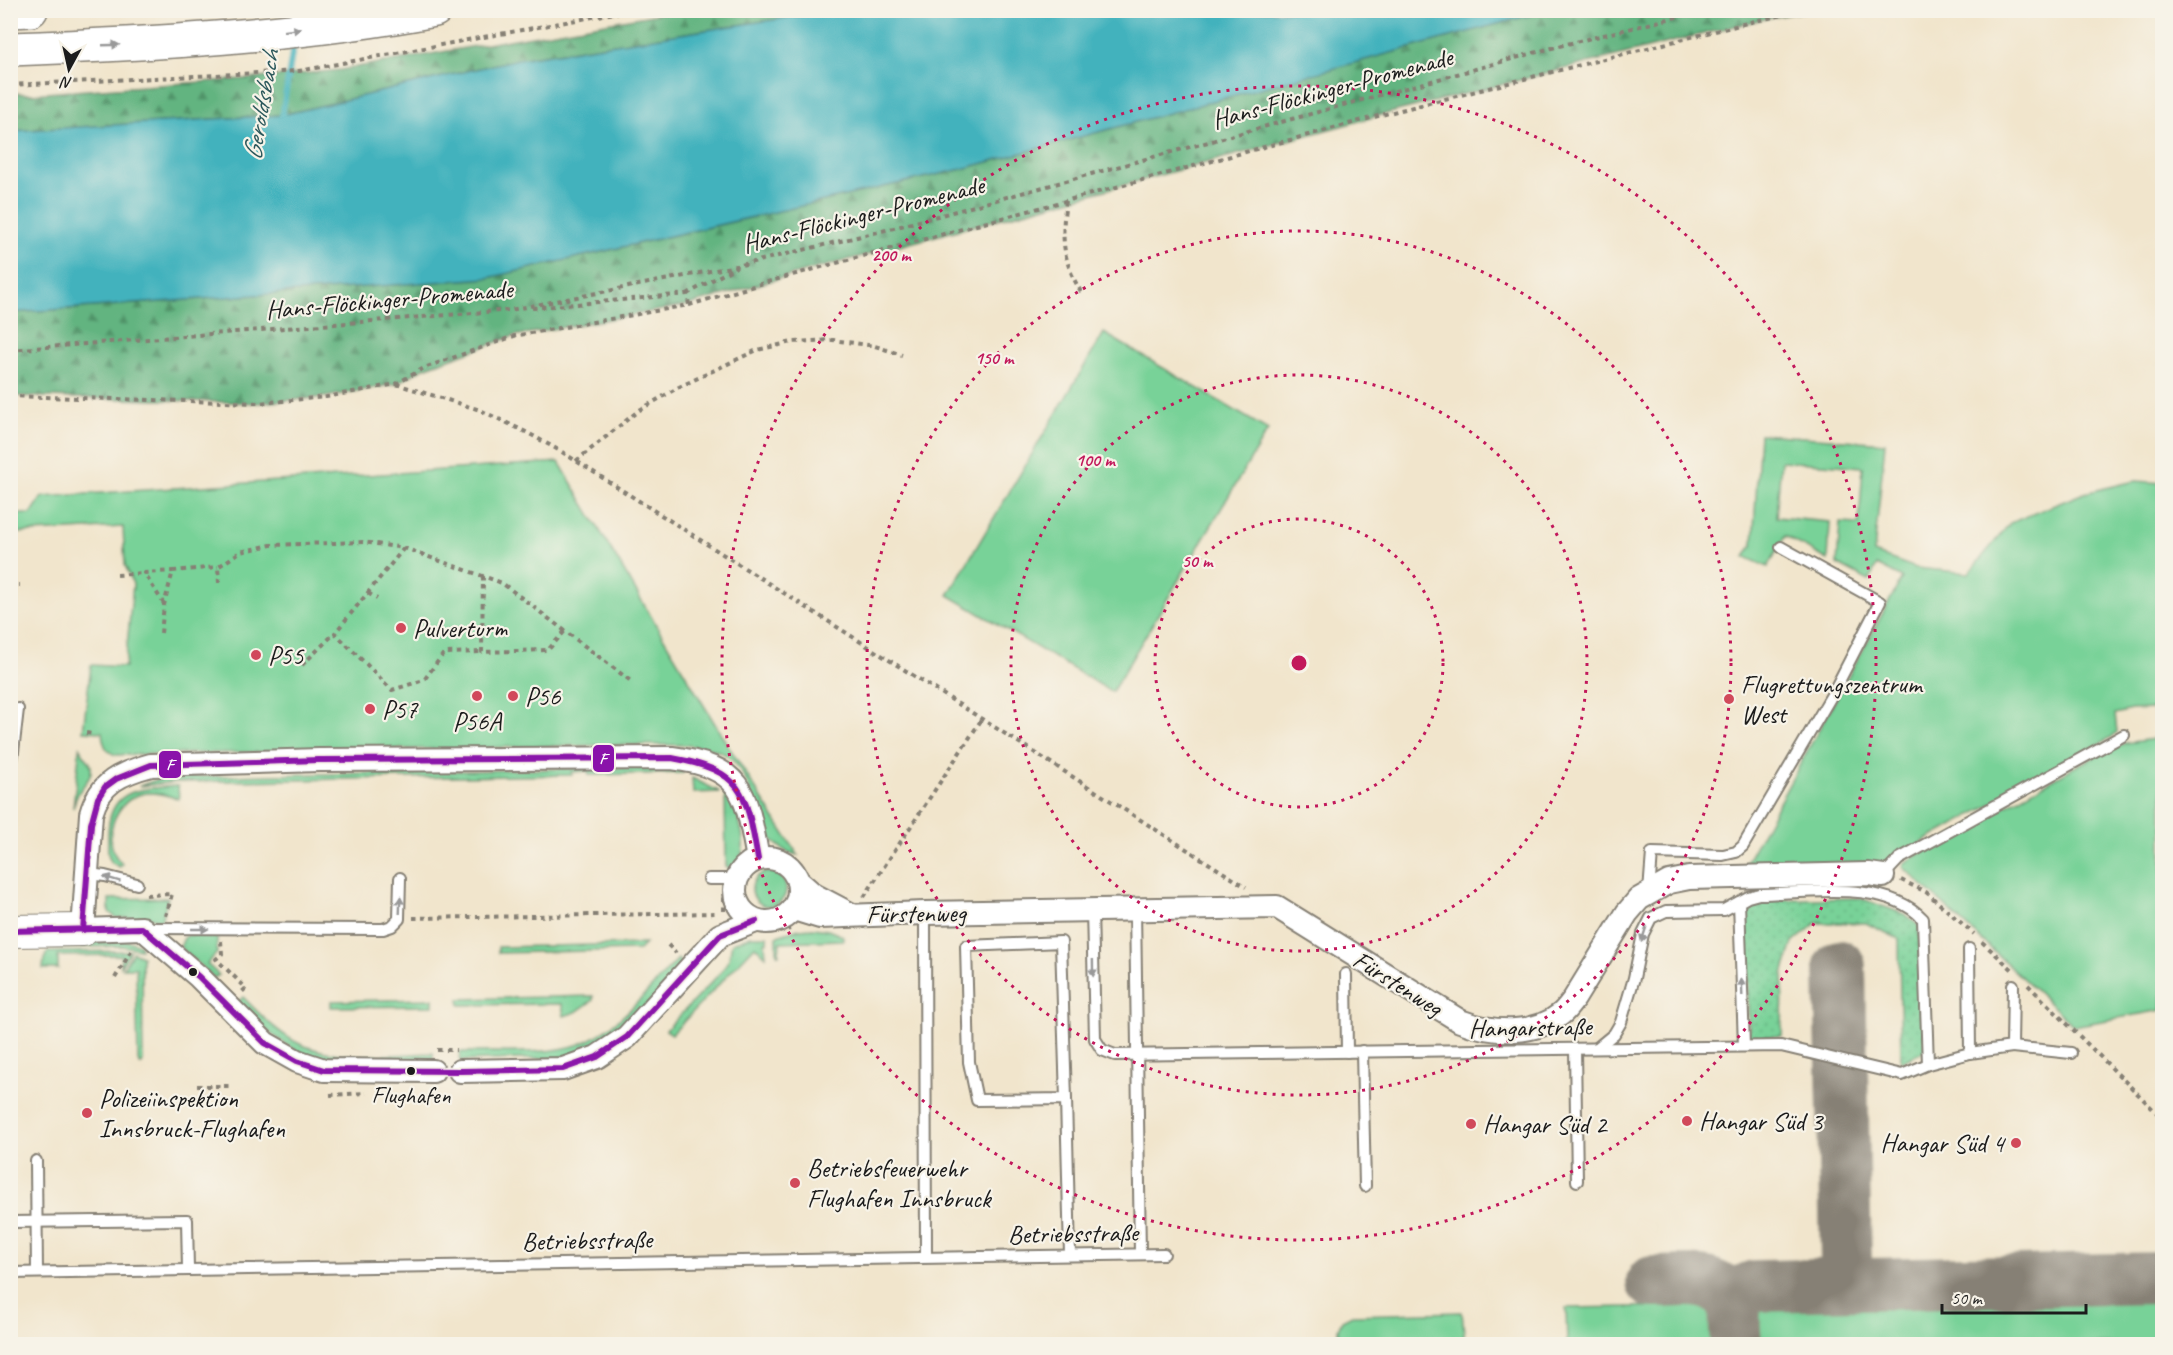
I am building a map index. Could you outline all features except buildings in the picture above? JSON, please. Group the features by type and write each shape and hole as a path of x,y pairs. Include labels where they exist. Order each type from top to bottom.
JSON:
{"highway":[{"path":"10,11 31,10"},
{"path":"10,49 126,45 259,34 325,27 435,10"}],"street":[{"path":"83,930 90,828 95,801 114,778 151,765 319,760 637,758 689,760 719,770 737,785 748,807 758,859"},
{"path":"457,1060 562,1068 597,1057 627,1037 720,935 756,921 779,921 794,909 800,891 794,872 787,865 768,858 758,859 749,864 731,882 741,909 756,921"},
{"name":"Fürstenweg","path":"794,909 820,917 1135,908 1278,907 1460,1021 1481,1028 1504,1031 1537,1026 1562,1013 1574,999 1627,912 1649,892 1679,879 1869,874 1883,876"},
{"name":"Fürstenweg","path":"798,881 814,895 852,915"},
{"path":"10,931 142,928 199,977 265,1043 297,1061 324,1070 436,1060"}],"lane":[{"path":"1649,892 1652,853 1722,855 1736,852 1743,846 1833,693 1880,602 1781,547"},
{"path":"10,778 18,709"},
{"path":"1883,876 1899,860 2124,735"},
{"path":"88,874 137,884"},
{"path":"142,928 383,929 392,926 399,919 400,878"},
{"path":"709,879 731,882"},
{"path":"1597,1048 1614,1034 1621,1022 1629,999 1643,934 1651,918 1666,911 1724,910 1748,897 1759,894 1862,891 1898,902 1923,919 1928,1064"},
{"path":"1739,902 1744,1046"},
{"path":"1135,908 1140,1254"},
{"name":"Hangarstraße","path":"1092,909 1095,1040 1107,1054 1137,1056 1781,1046 1902,1075 1928,1064 1970,1053 2012,1047 2071,1053"},
{"path":"925,913 926,1257"},
{"path":"1066,1099 977,1100 969,1062 966,945 1061,942 1066,1099 1070,1255"},
{"path":"1969,949 1970,1053"},
{"path":"1346,974 1347,1052"},
{"path":"2012,1047 2013,985"},
{"path":"1575,1049 1577,1181"},
{"path":"1362,1051 1365,1186"},
{"path":"36,1161 37,1272"},
{"path":"10,1222 188,1220 188,1269"},
{"name":"Betriebsstraße","path":"10,1273 1164,1254"}],"path":[{"path":"10,85 299,71 631,10"},
{"name":"Hans-Flöckinger-Promenade","path":"10,350 510,310 741,265 902,226 1563,45 1706,10"},
{"path":"10,396 259,403 326,397 396,384 424,368 514,336 689,305 1433,102 1806,10"},
{"path":"1066,201 1064,233 1066,259 1082,293"},
{"path":"510,310 687,294 741,265"},
{"path":"687,294 689,305"},
{"path":"576,461 638,411 679,387 757,350 792,342 833,340 875,346 902,355"},
{"path":"396,384 480,410 528,433 576,461 1278,907"},
{"path":"117,575 218,567 240,552 271,546 363,542 404,548 502,583 632,682"},
{"path":"302,664 335,633 404,548"},
{"path":"218,567 219,583"},
{"path":"161,633 164,605 173,571"},
{"path":"144,573 164,605"},
{"path":"482,652 483,576"},
{"path":"10,585 20,585"},
{"path":"368,593 377,599"},
{"path":"335,633 392,690 424,680 444,653 548,651 565,631"},
{"path":"852,915 981,718"},
{"path":"86,733 93,734"},
{"path":"445,918 724,912 731,882"},
{"path":"165,923 172,894"},
{"path":"115,978 131,952"},
{"path":"216,959 222,954"},
{"path":"436,1060 457,1060"},
{"path":"197,1086 233,1086"},
{"path":"330,1095 366,1093"}],"green space":[{"path":"674,11 823,11 518,59 282,115 11,131 11,93 31,94 340,70"},
{"path":"1546,11 1807,11 1759,20 1389,113 689,305 514,336 424,368 396,384 326,397 259,403 11,396 11,313 488,278 962,169"},
{"path":"1104,333 1268,430 1112,692 948,595"},
{"path":"1760,434 1885,443 1874,553 1916,568 1969,573 2010,523 2084,493 2135,481 2162,483 2162,1010 2074,1026 1903,867 1904,863 2078,765 2125,743 2154,739 2156,730 2154,709 2131,710 2115,714 2117,732 2112,737 1896,857 1866,870 1741,872 1902,578 1877,565 1869,581 1837,564 1840,523 1859,524 1863,467 1781,461 1776,517 1830,522 1828,560 1785,536 1768,567 1745,557 1753,544"},
{"path":"559,462 727,744 798,855 783,849 772,840 764,827 740,769 726,755 703,747 613,745 116,755 109,752 105,746 102,732 83,731 91,665 125,667 133,584 125,565 123,527 15,533 11,565 11,514 31,514 42,497"},
{"path":"80,746 82,753 89,761 91,771 73,808"},
{"path":"658,767 683,770 683,773 589,775 588,771 572,772 572,775 177,782 139,786 159,779 177,777"},
{"path":"692,778 720,792 693,793"},
{"path":"178,786 179,799 146,793 131,798 123,805 113,824 111,835 115,855 122,864 120,867 112,863 109,857 108,836 109,820 113,808 128,794 138,790"},
{"path":"725,793 739,820 743,843 738,863 731,869 726,866"},
{"path":"769,872 781,877 786,889 781,901 769,906 757,901 752,889 757,877"},
{"path":"168,898 161,921 153,918 116,918 109,912 109,899"},
{"path":"1860,898 1904,914 1919,926 1925,1051 1901,1062 1899,939 1866,923 1816,923 1793,943 1783,974 1782,1036 1749,1037 1746,917 1755,906 1766,900"},
{"path":"799,929 828,930 843,936 843,940 780,942 779,954 777,954 777,936"},
{"path":"188,935 217,935 217,953 207,964 219,975 214,978 180,947"},
{"path":"751,936 767,936 766,956 755,946 672,1034 666,1030 722,971 729,959 732,943"},
{"path":"125,940 140,945 141,949 122,946 51,948 66,941"},
{"path":"645,944 639,950 498,953 498,947"},
{"path":"130,951 121,966 121,955 58,956 58,969 43,969 44,959 48,952"},
{"path":"133,952 142,956 143,1062 141,1065 138,1061 136,968 123,968"},
{"path":"678,959 684,965 635,1017 598,1046 558,1058 460,1061 460,1052 537,1052 580,1044 607,1029 620,1018"},
{"path":"593,996 593,1000 576,1012 564,1016 562,1004 460,1005 459,999"},
{"path":"243,997 284,1035 315,1050 366,1056 433,1053 433,1062 353,1062 322,1059 308,1055 288,1045 261,1026 237,1003"},
{"path":"433,999 433,1006 331,1007 331,1001"},
{"path":"2162,1299 2162,1344 1567,1344 1566,1308"},
{"path":"1462,1312 1465,1344 1338,1344 1338,1329 1342,1320 1352,1315"}],"water":[{"path":"823,11 1546,11 962,169 488,278 11,313 11,131 282,115 518,59"}],"waterway":[{"name":"Geroldsbach","path":"281,122 294,41"}],"taxiway":[{"path":"1840,966 1846,1261"},
{"path":"1736,1344 1734,1318 1737,1302 1746,1290 1755,1286 2162,1278"},
{"path":"1652,1282 1688,1281 1709,1284 1728,1295 1735,1306"}],"transit line":[{"name":"F","path":"83,930 91,824 98,798 105,787 116,779 151,765 319,760 672,758 714,770 728,778 738,788 750,817 758,859"},
{"name":"F","path":"10,931 142,928 199,977 265,1043 297,1061 324,1070 460,1071 563,1069 597,1057 627,1037 720,935 756,921"}],"place":[{"name":"Pulverturm","path":"401,628"},
{"name":"P55","path":"256,655"},
{"name":"P56A","path":"477,696"},
{"name":"P56","path":"513,696"},
{"name":"Flugrettungszentrum West","path":"1729,699"},
{"name":"P57","path":"370,709"},
{"name":"Flughafen","path":"411,1071"},
{"name":"Polizeiinspektion Innsbruck-Flughafen","path":"87,1113"},
{"name":"Hangar Süd 3","path":"1687,1121"},
{"name":"Hangar Süd 2","path":"1471,1124"},
{"name":"Hangar Süd 4","path":"2016,1143"},
{"name":"Betriebsfeuerwehr Flughafen Innsbruck","path":"795,1183"}]}
